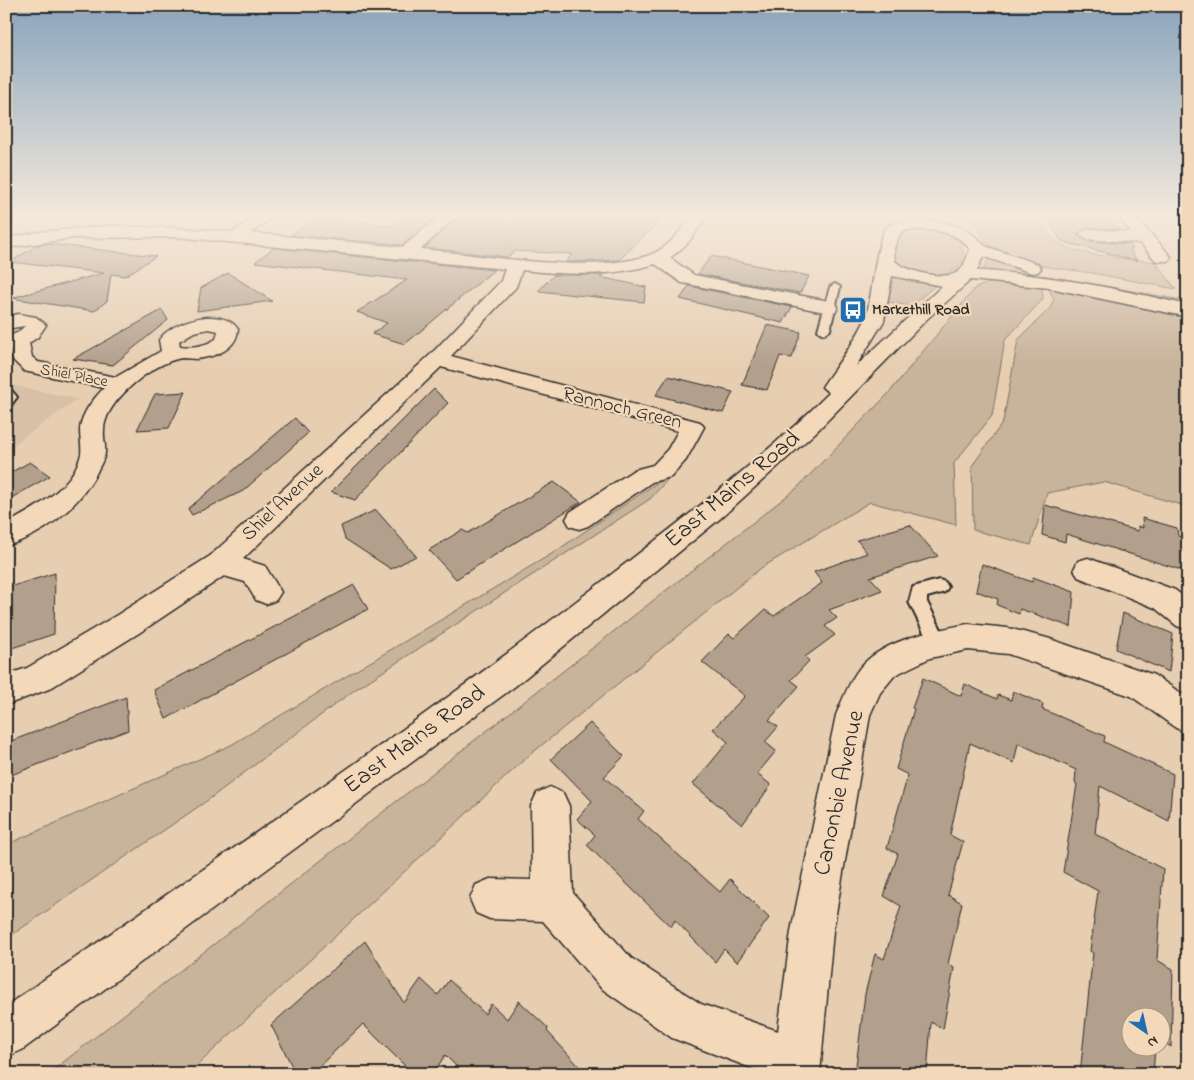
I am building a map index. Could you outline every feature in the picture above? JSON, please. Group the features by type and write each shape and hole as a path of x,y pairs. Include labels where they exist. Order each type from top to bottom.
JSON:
{"street":[{"name":"Shiel Avenue","path":"6,690 37,679 128,624 220,564 437,359 510,283 515,265"},
{"path":"548,265 610,268 622,265"},
{"path":"668,265 688,280 829,307"},
{"name":"East Mains Road","path":"809,426 874,322 885,265"},
{"path":"890,265 896,271 913,277 939,280 963,277 1012,276 1188,311"},
{"path":"963,277 967,265"},
{"path":"1021,265 1048,273 1188,297"},
{"name":"East Mains Road","path":"6,1034 503,678 713,510 809,426 920,315 963,277"},
{"name":"Shiel Place","path":"10,335 22,359 31,367 119,384"},
{"name":"Shiel Place","path":"6,536 32,522 68,496 93,455 92,425 98,412 119,384 153,361 175,352"},
{"name":"Rannoch Green","path":"437,359 636,414 692,427 677,454 662,471 643,476 579,519"},
{"path":"220,564 255,574 266,592"},
{"path":"1088,569 1165,599 1188,617"},
{"name":"Canonbie Avenue","path":"796,1067 812,931 853,715 868,683 884,665 925,646 968,637 1008,641 1142,685 1187,714"},
{"path":"550,806 553,901 616,973 688,1022 796,1067"},
{"path":"490,899 553,901"}],"lane":[{"path":"824,330 835,287"},
{"path":"6,393 10,397 6,402"},
{"path":"938,644 918,602 919,592 939,587"}],"shaded area":[{"path":"901,265 959,265 950,272 938,275 913,273"},
{"path":"985,265 1012,265 1035,273 1032,277 983,270"},
{"path":"1040,265 1158,265 1176,289 1092,273"},
{"path":"891,274 913,282 937,284 911,306 888,302"},
{"path":"1042,275 1188,301 1188,306 1041,278"},
{"path":"995,281 1015,282 1042,288 1043,299 1005,340 992,416 954,463 956,525 870,502 761,568 526,758 188,1074 48,1074 797,488 888,394 975,288"},
{"path":"1049,289 1188,316 1188,507 1104,482 1047,493 1031,545 973,530 972,466 1003,422 1018,340 1050,308 1054,299"},
{"path":"6,384 78,399 6,450"},
{"path":"677,469 650,499 353,691 208,800 6,939 6,845 231,745 553,553"}],"building":[{"path":"39,265 141,265 125,276 111,274 107,301 94,311 11,298 104,273"},
{"path":"284,265 448,265 494,270 405,344 372,334 387,323 357,312 407,280"},
{"path":"704,265 757,265 809,276 800,293 698,274"},
{"path":"228,273 272,301 197,311 201,288"},
{"path":"554,275 603,275 600,277 646,287 644,302 538,291"},
{"path":"689,286 792,307 783,323 680,299"},
{"path":"162,310 168,320 113,365 73,359"},
{"path":"767,325 801,332 792,358 780,356 767,390 742,385"},
{"path":"668,376 733,392 723,413 656,395"},
{"path":"434,389 448,403 355,500 331,492"},
{"path":"186,392 169,428 137,430 155,394"},
{"path":"295,418 308,433 243,491 192,515 188,509"},
{"path":"30,462 50,476 6,501 6,475"},
{"path":"554,482 581,502 456,579 429,550 462,530 468,533"},
{"path":"1045,505 1138,531 1138,526 1143,528 1142,518 1177,528 1178,536 1188,539 1188,572 1066,534 1065,542 1042,535"},
{"path":"376,510 416,556 391,569 345,539 341,526"},
{"path":"910,525 938,556 870,577 882,590 829,610 837,618 825,626 835,635 805,657 809,661 791,680 799,686 769,720 778,727 765,742 776,751 757,774 771,785 742,825 693,784 728,742 713,729 745,696 702,662 729,634 734,638 765,610 774,616 822,583 814,572 867,553 857,540"},
{"path":"982,564 1032,582 1033,577 1074,592 1071,627 1020,609 1019,614 997,605 998,599 976,591"},
{"path":"55,573 54,634 6,650 6,588"},
{"path":"354,585 368,609 166,719 154,690"},
{"path":"1123,613 1173,634 1169,672 1116,649"},
{"path":"923,678 961,696 965,684 997,699 998,695 1011,700 1013,691 1043,704 1042,709 1105,736 1104,742 1173,774 1169,821 1100,786 1095,834 1163,869 1157,960 1173,969 1172,1008 1122,1008 1122,1058 1154,1058 1153,1074 1080,1074 1093,953 1090,951 1098,891 1063,872 1077,784 1075,783 1076,770 1018,743 1014,763 970,743 950,835 963,842 948,895 962,903 948,964 954,968 943,1029 931,1022 927,1074 855,1074 865,994 875,954 884,959 901,906 884,896 898,854 887,848 908,775 896,769 914,709 912,708"},
{"path":"126,697 128,730 6,777 6,743"},
{"path":"590,723 624,756 604,777 644,811 638,819 720,892 730,879 769,918 737,962 724,949 715,962 675,920 671,927 587,845 595,835 577,819 592,801 551,759"},
{"path":"365,941 404,1003 421,979 438,995 449,980 485,1014 491,1004 507,1019 519,1001 548,1028 547,1031 586,1074 464,1074 445,1055 433,1074 413,1074 363,1024 311,1074 296,1074 271,1025"}],"place":[{"name":"Markethill Road","path":"853,310"}]}
